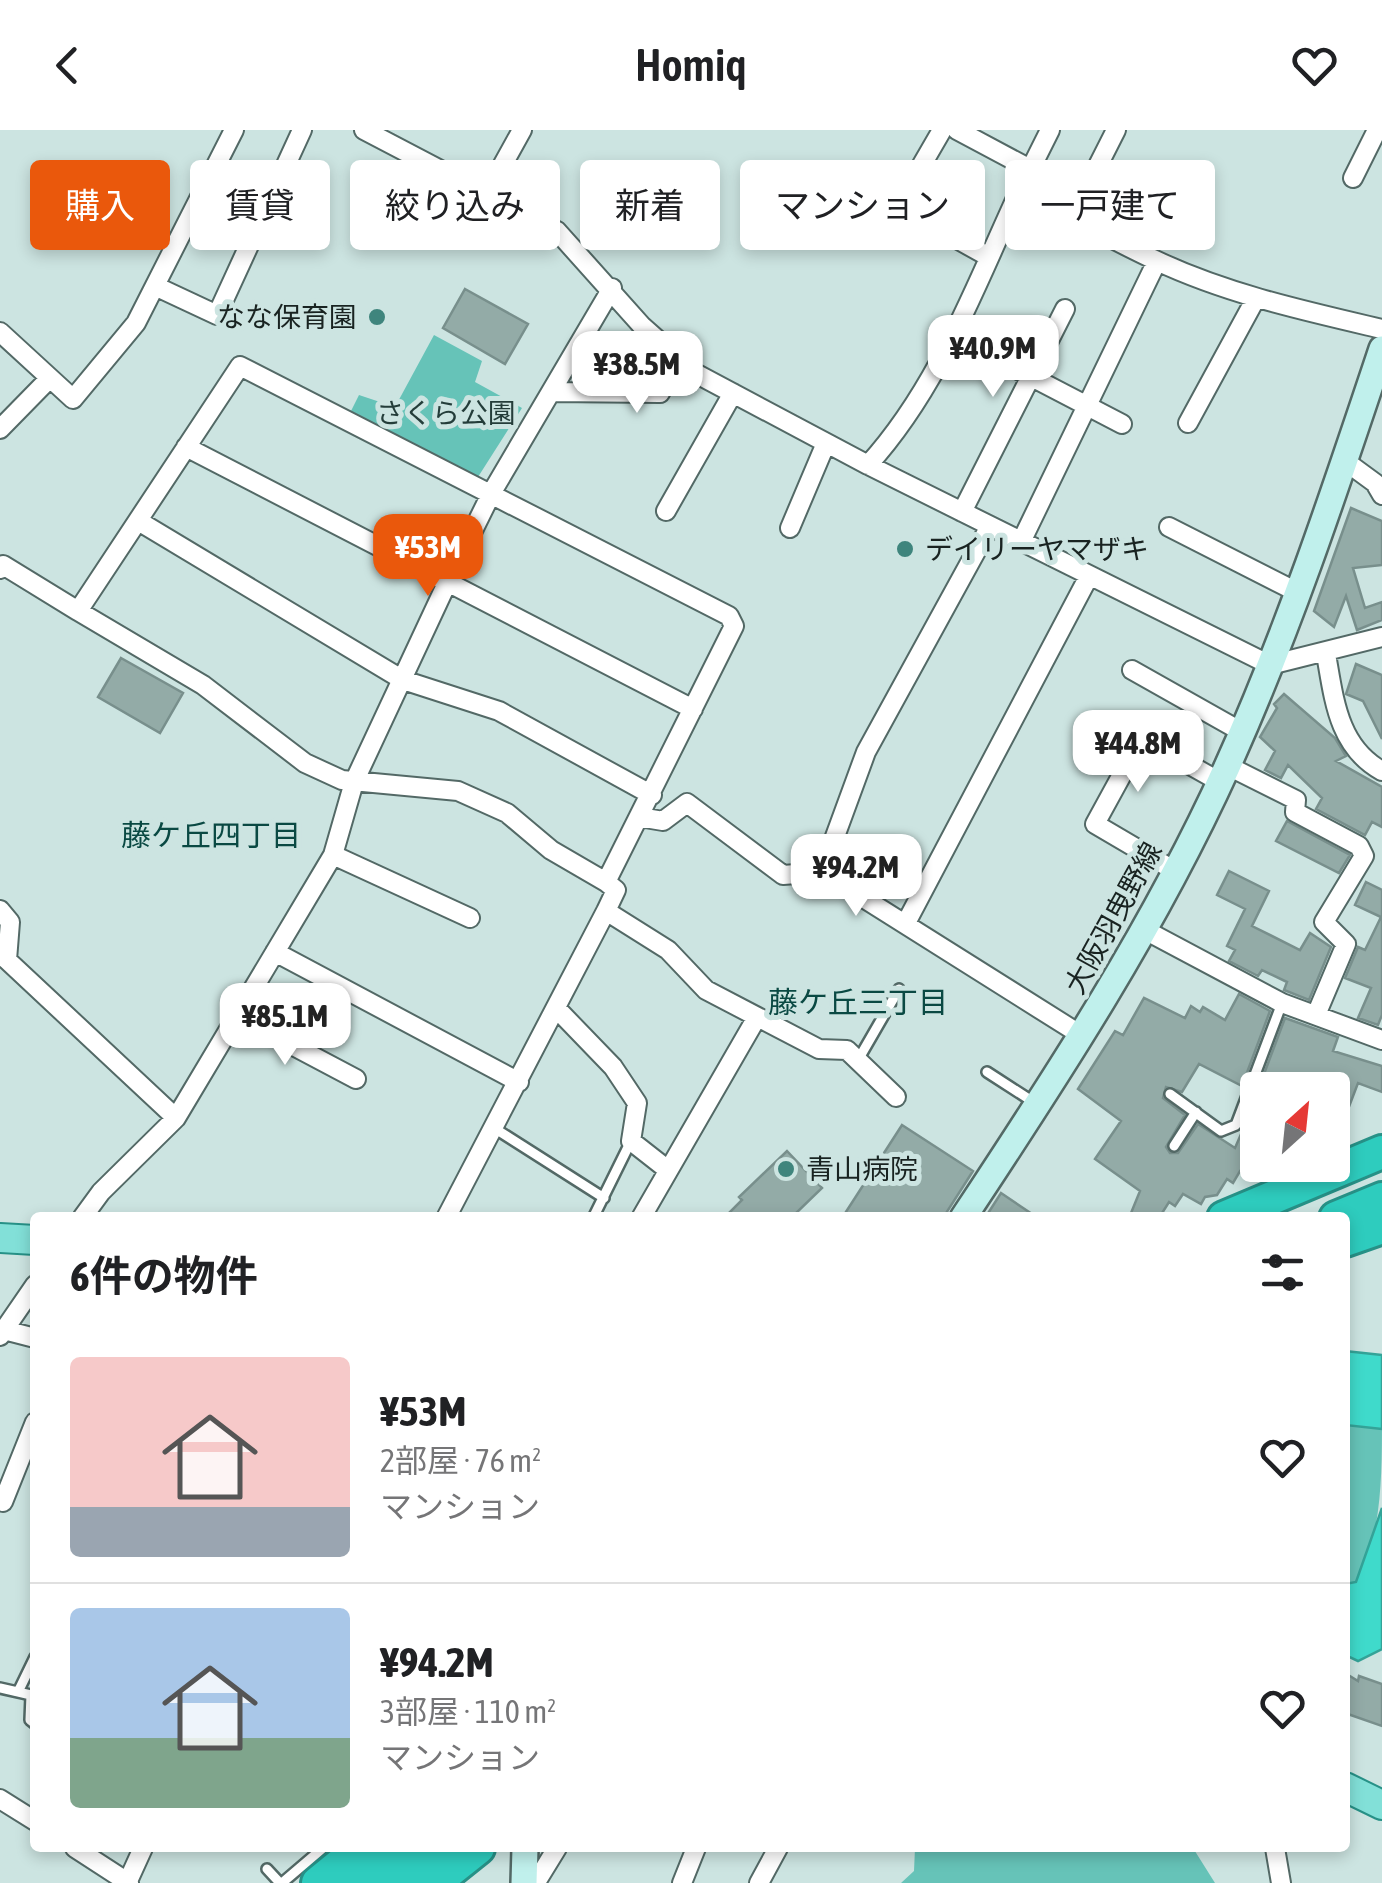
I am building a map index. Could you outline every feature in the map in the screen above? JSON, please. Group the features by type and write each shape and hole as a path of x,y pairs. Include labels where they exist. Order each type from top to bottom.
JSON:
{"highway":[{"path":"1238,1212 1382,1152"},
{"path":"1287,1212 1382,1173"},
{"path":"1350,1212 1382,1199"},
{"path":"1350,1238 1382,1227"},
{"path":"318,1883 356,1852"},
{"path":"359,1883 399,1852"},
{"path":"396,1883 436,1852"},
{"path":"434,1883 473,1852"}],"main road":[{"name":"大阪羽曳野線","path":"967,1212 1038,1105 1143,929 1224,774 1298,592 1382,349"},
{"path":"0,1238 30,1240"},
{"path":"1350,1789 1382,1805"}],"street":[{"path":"0,332 73,400 136,323 234,130"},
{"path":"156,286 217,315 302,130"},
{"path":"364,130 420,160"},
{"path":"505,160 522,130"},
{"path":"942,130 898,206 989,256"},
{"path":"958,130 1015,160"},
{"path":"1034,160 1050,130"},
{"path":"1101,160 1116,130"},
{"path":"1353,178 1378,130"},
{"path":"868,464 901,429 938,366 1005,220"},
{"path":"560,235 678,360 826,443 1270,665 1382,637"},
{"path":"1136,250 1256,298 1382,330"},
{"path":"1021,542 1157,261"},
{"path":"86,1212 100,1192 176,1118 334,854 354,782 492,492 612,288"},
{"path":"1188,422 1256,298"},
{"path":"962,512 1065,308"},
{"path":"551,392 660,392 678,360"},
{"path":"1001,361 1122,424"},
{"path":"78,611 240,366 492,492 729,616 734,626 606,882"},
{"path":"0,429 49,380"},
{"path":"666,511 733,393"},
{"path":"790,528 826,443"},
{"path":"186,447 693,710"},
{"path":"1345,461 1376,483 1382,495"},
{"path":"140,522 403,680 499,711 652,795"},
{"path":"822,872 866,752 990,526"},
{"path":"1169,528 1298,592"},
{"path":"0,568 4,565 203,686 305,762 354,782 458,791 507,813 551,850 616,890 449,1212"},
{"path":"906,921 1088,576"},
{"path":"1326,654 1340,726 1370,764 1382,771"},
{"path":"1132,670 1242,732"},
{"path":"1176,871 1095,824 1142,738 1296,800 1295,812 1358,846 1364,856 1324,922 1346,944 1316,1015"},
{"path":"640,817 663,821 687,803 784,875 822,872 906,921 1080,1035"},
{"path":"334,854 470,918"},
{"path":"0,910 10,922 4,956 7,960 176,1118"},
{"path":"606,911 668,950 706,990 819,1049 847,1050 896,1096"},
{"path":"1143,929 1282,1003 1382,1040"},
{"path":"276,952 518,1082"},
{"path":"557,1009 614,1067 637,1103 631,1141 668,1170"},
{"path":"237,1016 356,1079"},
{"path":"644,1212 757,1016"},
{"path":"30,1291 2,1333 30,1337"},
{"path":"3,1502 30,1434"},
{"path":"0,1798 30,1818"},
{"path":"82,1852 128,1882 141,1852"},
{"path":"531,1872 553,1852"},
{"path":"682,1883 694,1852"},
{"path":"758,1883 776,1852"},
{"path":"1276,1852 1282,1883"}],"lane":[{"path":"858,1060 899,989"},
{"path":"1170,1094 1220,1131 1236,1126 1282,1003"},
{"path":"987,1072 1038,1105"},
{"path":"1174,1146 1196,1112"},
{"path":"494,1128 604,1198"},
{"path":"596,1212 631,1141"},
{"path":"18,1692 30,1667"},
{"path":"0,1688 30,1694"},
{"path":"267,1869 281,1883 317,1852"}],"green space":[{"name":"さくら公園","path":"434,335 482,361 475,382 522,408 478,477 351,411 359,395 395,407"},
{"path":"1350,1405 1382,1418 1376,1525 1357,1586 1350,1587"},
{"path":"915,1852 1196,1852 1215,1883 901,1883 914,1871"}],"shaded area":[{"path":"1350,1352 1382,1355 1382,1429 1350,1426"},
{"path":"1382,1508 1382,1649 1358,1661 1350,1657 1350,1583 1356,1582"}],"building":[{"path":"465,289 528,324 505,364 443,328"},
{"path":"1351,508 1382,521 1382,565 1353,568 1365,608 1382,602 1382,620 1357,630 1346,596 1334,627 1314,611"},
{"path":"121,658 183,693 160,733 98,697"},
{"path":"1356,664 1382,675 1382,739 1363,701 1346,694"},
{"path":"1284,694 1335,738 1346,756 1336,761 1382,787 1382,827 1372,822 1365,835 1316,809 1322,798 1288,765 1281,778 1265,770 1275,751 1260,737 1277,708 1274,704"},
{"path":"1287,821 1350,855 1339,873 1276,841"},
{"path":"1229,871 1269,891 1252,926 1300,950 1310,933 1331,947 1309,1000 1284,990 1287,982 1262,970 1258,976 1229,961 1235,950 1227,946 1245,909 1217,895"},
{"path":"1366,882 1382,890 1382,1015 1378,1025 1358,1018 1371,988 1345,978 1358,947 1365,950 1381,917 1355,905"},
{"path":"1239,994 1270,1011 1247,1072 1240,1072 1240,1085 1199,1064 1182,1092 1166,1087 1163,1098 1185,1115 1166,1147 1170,1153 1178,1153 1198,1124 1235,1148 1240,1136 1240,1171 1233,1183 1227,1179 1217,1195 1205,1197 1201,1204 1183,1194 1175,1206 1169,1202 1163,1212 1131,1212 1140,1191 1095,1159 1121,1121 1078,1089 1115,1031 1123,1035 1144,998 1185,1018 1191,1006 1200,1012 1203,1007 1225,1020"},
{"path":"1285,1018 1338,1037 1333,1051 1382,1066 1382,1092 1358,1083 1350,1104 1350,1072 1265,1072"},
{"path":"902,1125 973,1171 947,1212 846,1212"},
{"name":"青山病院","path":"787,1151 822,1188 797,1212 730,1212 742,1200 739,1197"},
{"path":"1001,1193 1029,1212 989,1212"},
{"path":"1350,1676 1382,1684 1382,1726 1350,1715"}],"place":[{"name":"なな保育園","path":"377,317"},
{"name":"デイリーヤマザキ","path":"905,549"},
{"name":"青山病院","path":"786,1169"}],"district":[{"name":"藤ケ丘四丁目","path":"211,836"},
{"name":"藤ケ丘三丁目","path":"858,1003"}]}
